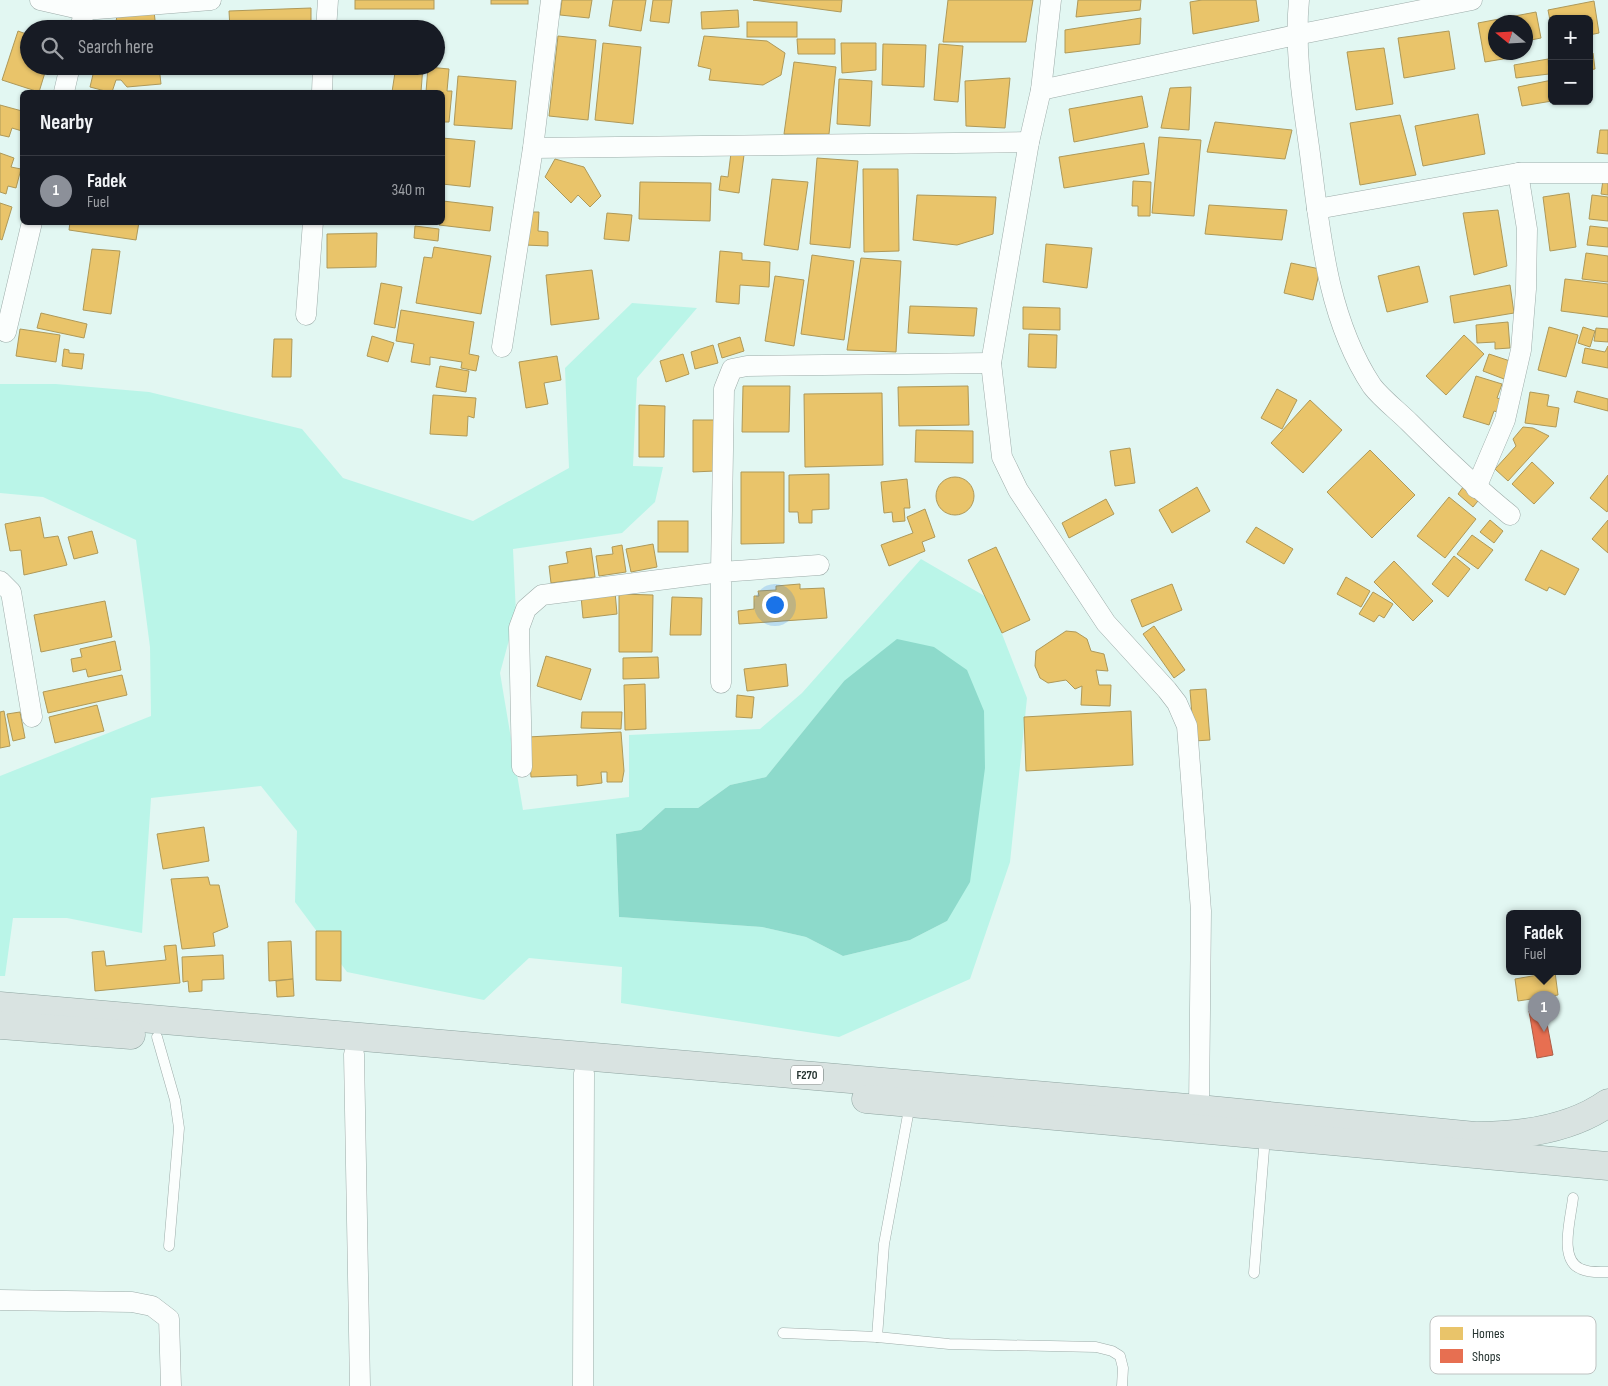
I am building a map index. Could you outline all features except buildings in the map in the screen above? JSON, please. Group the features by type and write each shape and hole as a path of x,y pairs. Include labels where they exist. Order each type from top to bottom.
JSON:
{"main road":[{"name":"F270","path":"0,1006 1198,1109 1475,1136 1515,1136 1574,1121 1608,1103"},
{"name":"F270","path":"0,1025 584,1073 1608,1166"}],"street":[{"path":"40,0 84,13 211,0"},
{"path":"327,20 328,0"},
{"path":"502,347 533,148 551,0"},
{"path":"1051,0 1041,90 1029,142 991,363 1002,457 1018,490 1106,623 1167,690 1177,703 1187,726 1201,911 1198,1109"},
{"path":"1299,0 1296,35 1299,74 1317,209 1331,288 1349,344 1373,387 1476,488 1510,515"},
{"path":"1041,90 1296,35 1472,0"},
{"path":"64,90 68,75"},
{"path":"322,90 323,75"},
{"path":"533,148 1029,142"},
{"path":"1317,209 1518,173 1608,173"},
{"path":"1476,488 1505,420 1521,350 1526,290 1527,229 1518,173"},
{"path":"6,332 31,225"},
{"path":"306,315 313,225"},
{"path":"721,683 724,389 732,369 748,366 991,363"},
{"path":"522,767 519,628 526,609 542,595 721,572 819,565"},
{"path":"0,581 11,592 32,717"},
{"path":"354,1054 360,1386"},
{"path":"582,1386 584,1073"},
{"path":"0,1300 132,1302 152,1306 169,1319 171,1386"}],"lane":[{"path":"157,1037 175,1100 178,1128 169,1246"},
{"path":"877,1336 884,1244 910,1103"},
{"path":"1254,1273 1265,1136"},
{"path":"1573,1198 1567,1253 1569,1258 1572,1264 1581,1269 1608,1272"},
{"path":"783,1333 877,1336 949,1344 1045,1345 1107,1349 1120,1356 1123,1368 1122,1386"}],"shaded area":[{"path":"632,303 697,308 637,378 633,466 663,467 655,502 622,533 513,549 516,614 500,673 523,810 629,797 629,735 760,729 802,693 921,559 988,598 1027,698 1010,862 970,979 839,1037 621,1003 622,967 529,958 484,1000 347,972 295,902 297,831 261,786 151,798 142,933 67,918 13,918 5,976 0,976 0,776 151,716 150,647 136,540 43,497 0,493 0,384 56,384 149,392 302,429 343,478 473,521 569,468 565,368","holes":["844,681 947,921 910,940 843,956 806,937 762,927 619,917 616,834 641,830 665,808 698,808 730,785 766,777"]},
{"path":"897,639 934,647 967,670 984,711 985,768 970,882 947,921 910,940 843,956 806,937 762,927 619,917 616,834 641,830 665,808 698,808 730,785 766,777 844,681"}],"place":[{"name":"Fadek","path":"1544,1032"}]}
